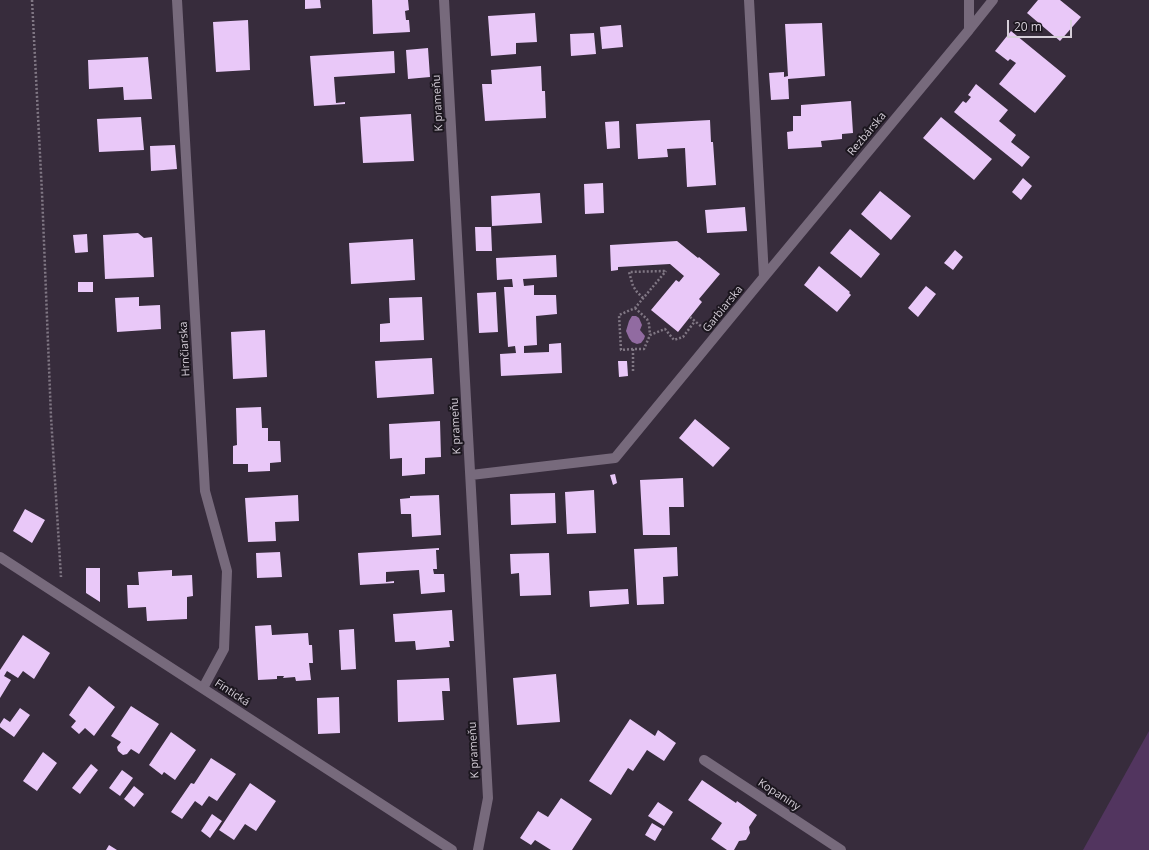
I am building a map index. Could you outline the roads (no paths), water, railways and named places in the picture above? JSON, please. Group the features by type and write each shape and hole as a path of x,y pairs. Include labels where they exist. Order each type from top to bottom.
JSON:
{"street":[{"name":"Hrnčiarska","path":"177,0 205,491 227,571 224,649 203,688"},
{"name":"K prameňu","path":"444,0 488,798 478,850"},
{"path":"749,0 764,277"},
{"path":"969,0 969,30"},
{"name":"Rezbárska","path":"764,277 993,0"},
{"name":"Garbiarska","path":"471,476 615,458 764,277"},
{"name":"Fintická","path":"0,557 452,850"},
{"name":"Kopaniny","path":"704,760 841,850"}]}
